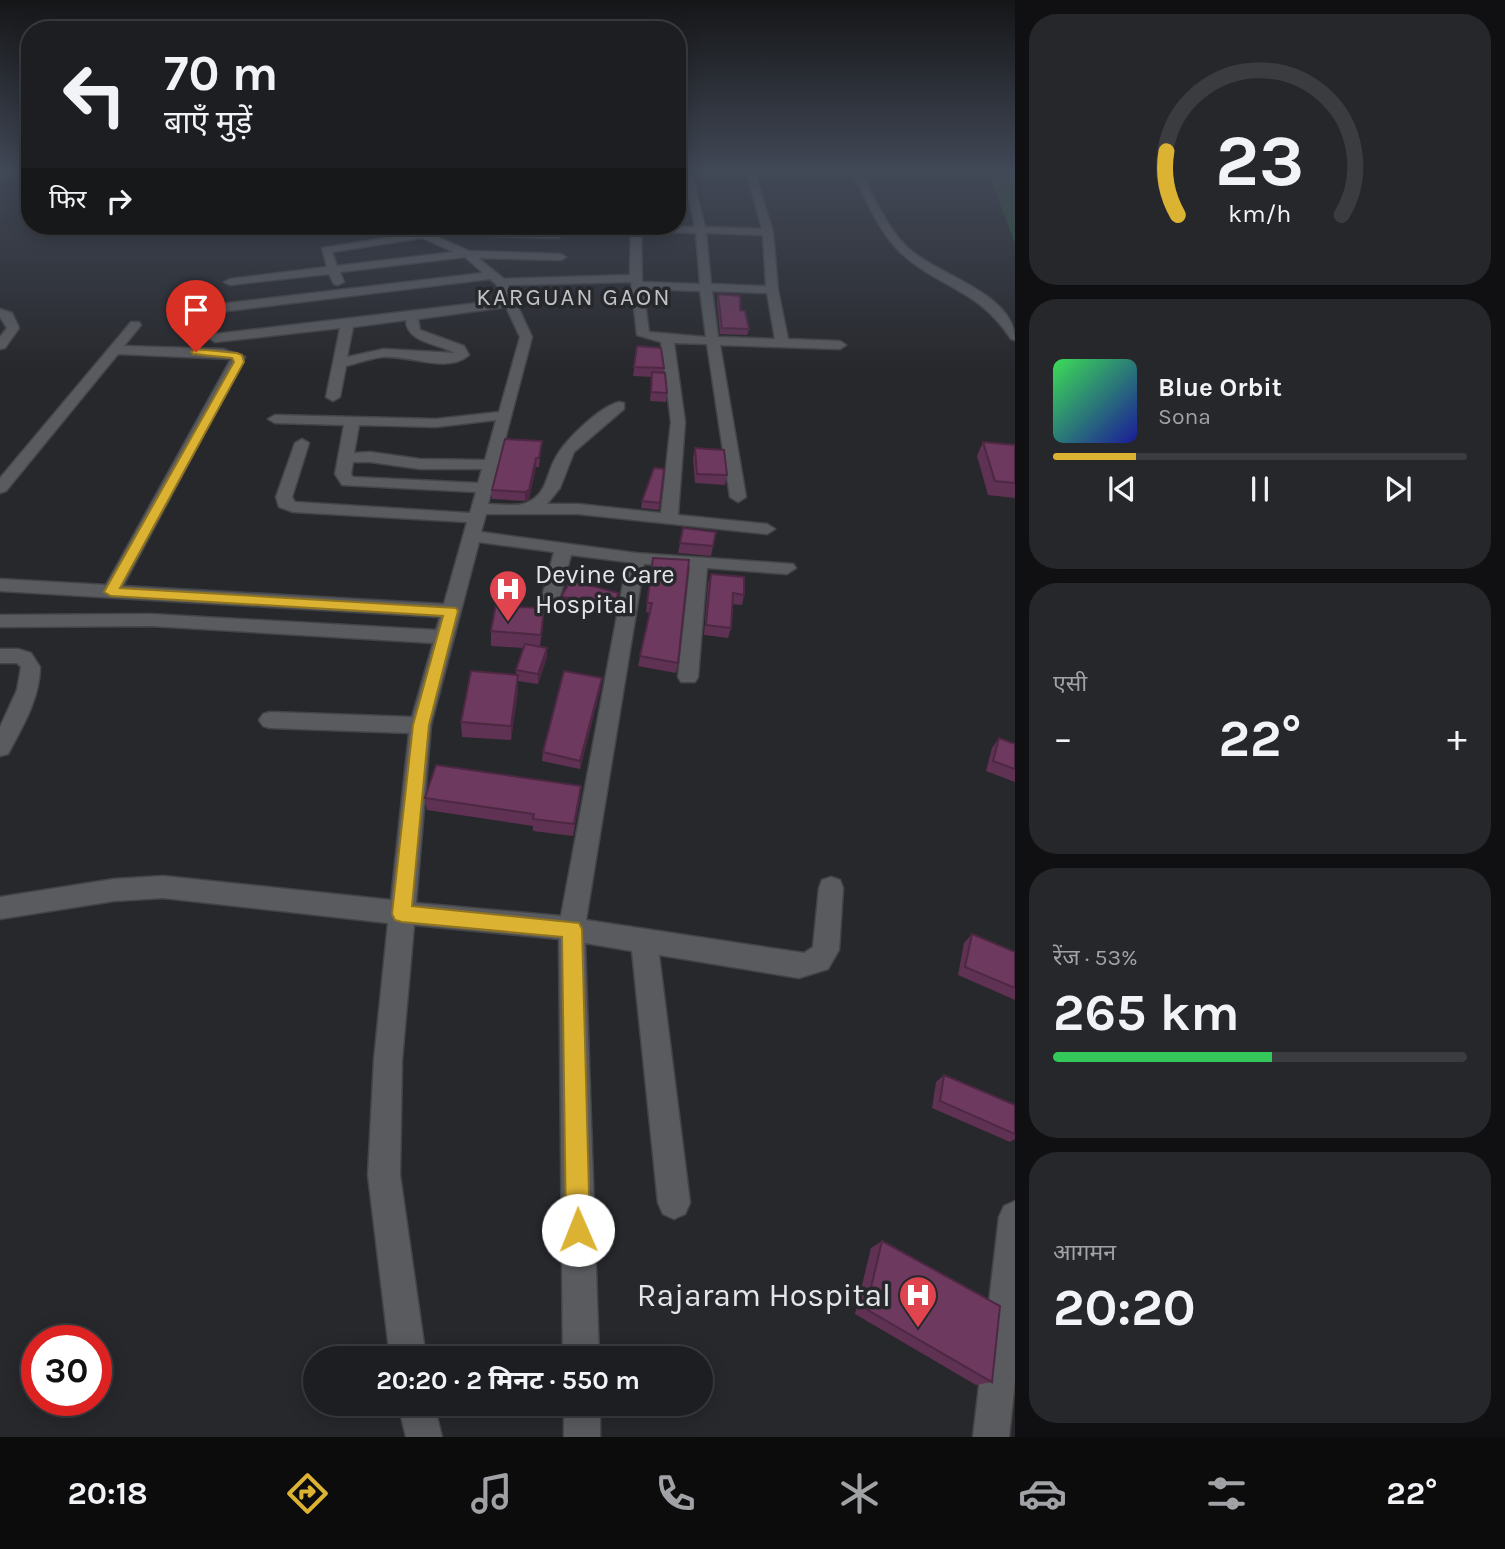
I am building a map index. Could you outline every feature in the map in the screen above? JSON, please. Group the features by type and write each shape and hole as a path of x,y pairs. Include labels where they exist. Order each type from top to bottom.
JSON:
{"street":[{"path":"345,295 332,270 326,250 382,237"},
{"path":"406,1346 384,1175 388,1060 421,725 527,337 497,279 467,254 429,237"},
{"path":"559,237 565,281"},
{"path":"636,237 636,282 643,335 667,339 840,345"},
{"path":"702,237 705,286 738,497"},
{"path":"768,237 772,290 782,343"},
{"path":"896,237 904,250 986,302 1009,322 1015,336"},
{"path":"230,282 467,254 561,257"},
{"path":"195,311 497,279 636,282 772,290"},
{"path":"215,338 511,303"},
{"path":"0,313 8,316 13,328 0,345"},
{"path":"340,363 379,353 452,359 463,355 459,349 416,333 412,328 412,316"},
{"path":"333,397 347,324"},
{"path":"0,488 135,325"},
{"path":"667,339 678,422 669,518"},
{"path":"111,592 239,362 239,357 223,353 115,350"},
{"path":"530,508 551,494 562,461 574,444 619,406"},
{"path":"275,419 436,423 506,415"},
{"path":"352,421 343,474 348,482 479,512 564,549 636,558 787,568"},
{"path":"302,443 284,497 285,504 293,507 479,512 530,508 578,509 768,529"},
{"path":"346,458 370,457 406,464 492,465"},
{"path":"548,608 564,549"},
{"path":"581,1346 572,929 636,558"},
{"path":"688,677 699,562"},
{"path":"0,585 451,611"},
{"path":"0,621 151,620 444,637"},
{"path":"0,656 20,656 28,661 33,671 30,685 0,748"},
{"path":"270,720 421,725"},
{"path":"0,908 114,890 163,887 402,914 572,929 799,966 814,964 822,959 826,950 831,888"},
{"path":"644,941 674,1203"},
{"path":"991,1437 1015,1217"},
{"path":"419,1416 424,1437"},
{"path":"582,1416 582,1437"}],"building":[{"path":"718,294 740,296 740,310 745,311 749,329 722,328"},
{"path":"637,346 661,348 664,368 634,367"},
{"path":"652,372 665,373 667,393 651,392"},
{"path":"505,439 542,441 529,490 525,492 492,490"},
{"path":"983,442 1015,445 1015,483 995,481"},
{"path":"695,448 724,450 727,475 697,474"},
{"path":"654,468 664,469 660,503 642,501"},
{"path":"683,528 716,532 713,546 680,543"},
{"path":"653,558 689,560 678,663 640,656 652,603 647,603"},
{"path":"711,574 744,577 744,595 733,593 731,628 706,625"},
{"path":"571,580 618,593 616,602 561,597"},
{"path":"498,593 520,594 518,607 544,608 541,635 491,631"},
{"path":"525,644 547,648 538,674 516,670"},
{"path":"471,671 518,675 511,726 461,722"},
{"path":"564,671 602,678 580,761 543,752"},
{"path":"999,738 1015,744 1015,769 993,761"},
{"path":"436,765 581,786 574,824 533,819 534,814 425,798"},
{"path":"972,934 1015,952 1015,988 965,967"},
{"path":"944,1075 1015,1105 1015,1134 940,1101"},
{"path":"882,1241 1000,1306 992,1382 866,1309"}],"place":[{"name":"Devine Care Hospital","path":"508,623"},
{"name":"Rajaram Hospital","path":"918,1329"}],"district":[{"name":"KARGUAN GAON","path":"574,297"}],"route":[{"path":"196,352 233,355 239,357 239,362 111,592 451,611 421,725 402,914 572,929 578,1230"}]}
